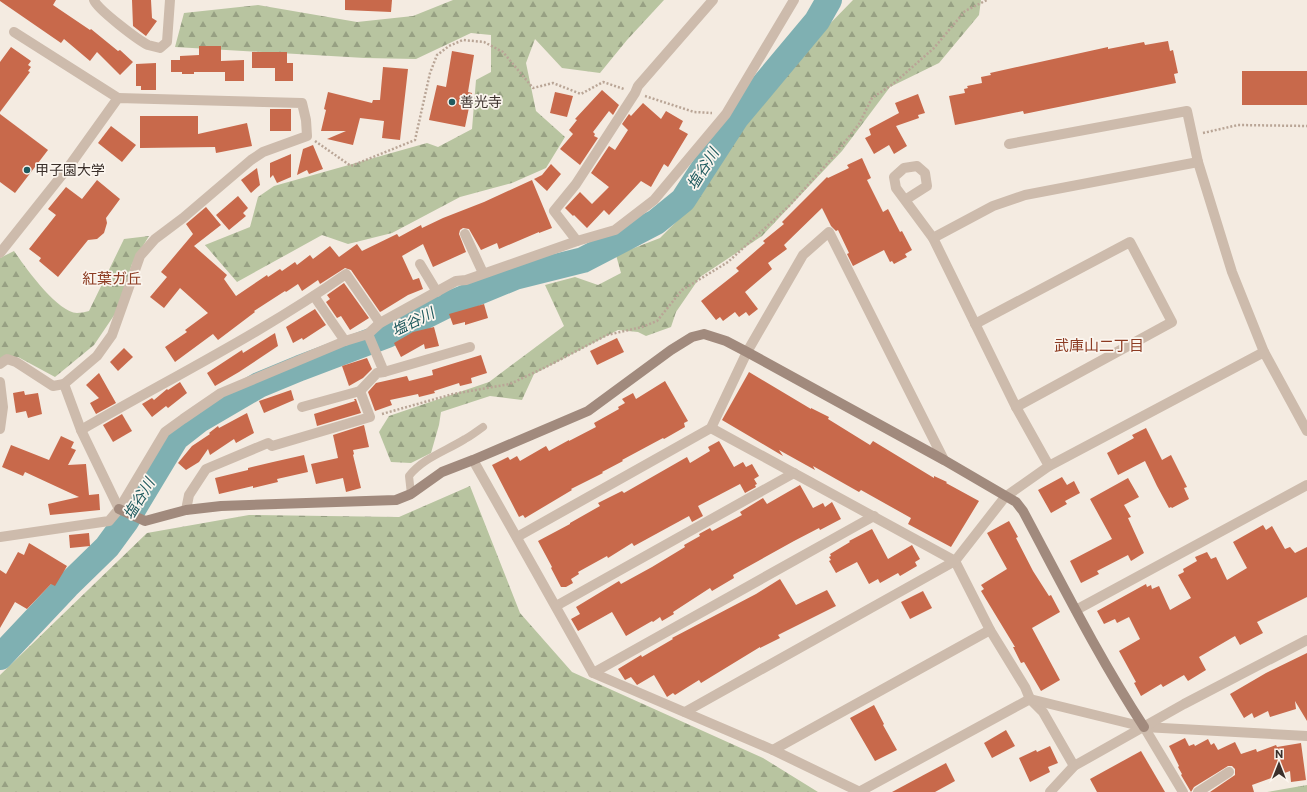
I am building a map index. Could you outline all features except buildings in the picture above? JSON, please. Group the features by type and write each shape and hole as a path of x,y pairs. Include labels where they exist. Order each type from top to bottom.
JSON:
{"street":[{"path":"94,0 95,4 115,22 148,45 160,48 167,42 170,0"},
{"path":"577,241 554,211 576,184 636,93 638,86 713,0"},
{"path":"0,537 109,521 119,510 165,432 221,393 368,334 380,323 456,281 466,280 577,241 615,230 654,200 726,114 794,0"},
{"path":"0,364 7,359 16,362 53,386 64,384 98,356 112,335 140,256 155,239 190,213 251,160 264,152 308,136 302,102 118,98 14,32"},
{"path":"0,253 70,165 118,98"},
{"path":"1009,144 1187,111 1198,162 1232,272 1264,352 1307,431"},
{"path":"933,238 993,206 1025,196 1198,162"},
{"path":"905,200 933,238 1016,407 1049,466"},
{"path":"517,537 711,428 747,352 803,255 829,232 944,460"},
{"path":"465,234 483,273"},
{"path":"975,324 1130,242 1172,322 1016,407"},
{"path":"420,264 437,292"},
{"path":"80,430 248,335 314,296 346,274 380,323"},
{"path":"314,296 345,342"},
{"path":"368,334 384,372"},
{"path":"64,384 80,430 119,510 145,521 186,510 221,506 396,500 411,494 442,472 588,411 671,350 692,337 704,334 726,341 944,460 1016,502 1023,511 1128,703 1183,792"},
{"path":"302,407 360,391 377,373 470,347"},
{"path":"685,712 955,561 1006,496 1049,466 1264,352"},
{"path":"0,382 4,407 0,429"},
{"path":"186,510 190,495 206,469 268,444 272,446 370,417 360,391"},
{"path":"711,428 955,561 990,630 1025,687 1030,699 1043,712 1074,766"},
{"path":"473,460 593,673 773,750 859,792 1030,699 1144,727 1307,736"},
{"path":"556,606 794,473"},
{"path":"1076,610 1307,485"},
{"path":"593,673 874,516"},
{"path":"773,750 990,630"},
{"path":"1050,792 1064,775 1074,766 1184,704 1307,640"},
{"path":"1198,792 1229,772"}],"lane":[{"path":"411,494 408,476 413,471 427,459 465,440 483,427"}],"path":[{"path":"370,417 453,394 510,384 607,335 642,327 657,321 682,290 728,262 789,206 833,157 859,124 872,98 893,84 934,48 965,11 987,0"},
{"path":"308,136 351,166 415,140 430,73 437,55 449,46 463,40 484,42 503,52 533,88 553,83 581,94 603,82 694,112 726,114"},
{"path":"1192,136 1238,124 1307,126"}],"green space":[{"path":"453,0 664,0 627,40 600,73 562,68 535,39 526,63 536,111 565,137 546,168 512,183 460,197 392,233 348,244 322,235 237,282 205,245 250,227 258,197 274,186 427,143 438,147 472,129 476,80 491,72 491,35 471,33 416,59 365,58 175,47 184,13 258,5 357,22 413,16"},
{"path":"853,0 981,0 979,15 939,63 890,87 842,151 762,236 700,277 676,312 671,327 646,336 638,332 618,330 534,374 522,400 490,396 441,412 431,453 411,463 391,462 379,432 389,416 489,382 564,326 545,285 575,277 598,285 621,273 616,255 660,238 694,204 712,167 756,106 816,38"},
{"path":"149,236 132,264 117,311 94,345 55,377 18,357 0,360 0,258 14,251 33,277 51,297 69,311 81,313 89,311 124,239"},
{"path":"470,486 520,613 572,672 763,758 818,792 0,792 0,675 147,533 249,515 399,517"},
{"path":"1307,785 1307,792 1267,792"}],"waterway":[{"name":"塩谷川","path":"0,657 67,586 107,547 126,521 176,438 199,420 259,385 387,335 447,305 515,277 583,260 656,222 683,200 736,118 817,21 829,0"}],"place":[{"name":"善光寺","path":"452,102"},
{"name":"甲子園大学","path":"27,170"}],"district":[{"name":"紅葉ガ丘","path":"112,279"},
{"name":"武庫山二丁目","path":"1099,346"}]}
